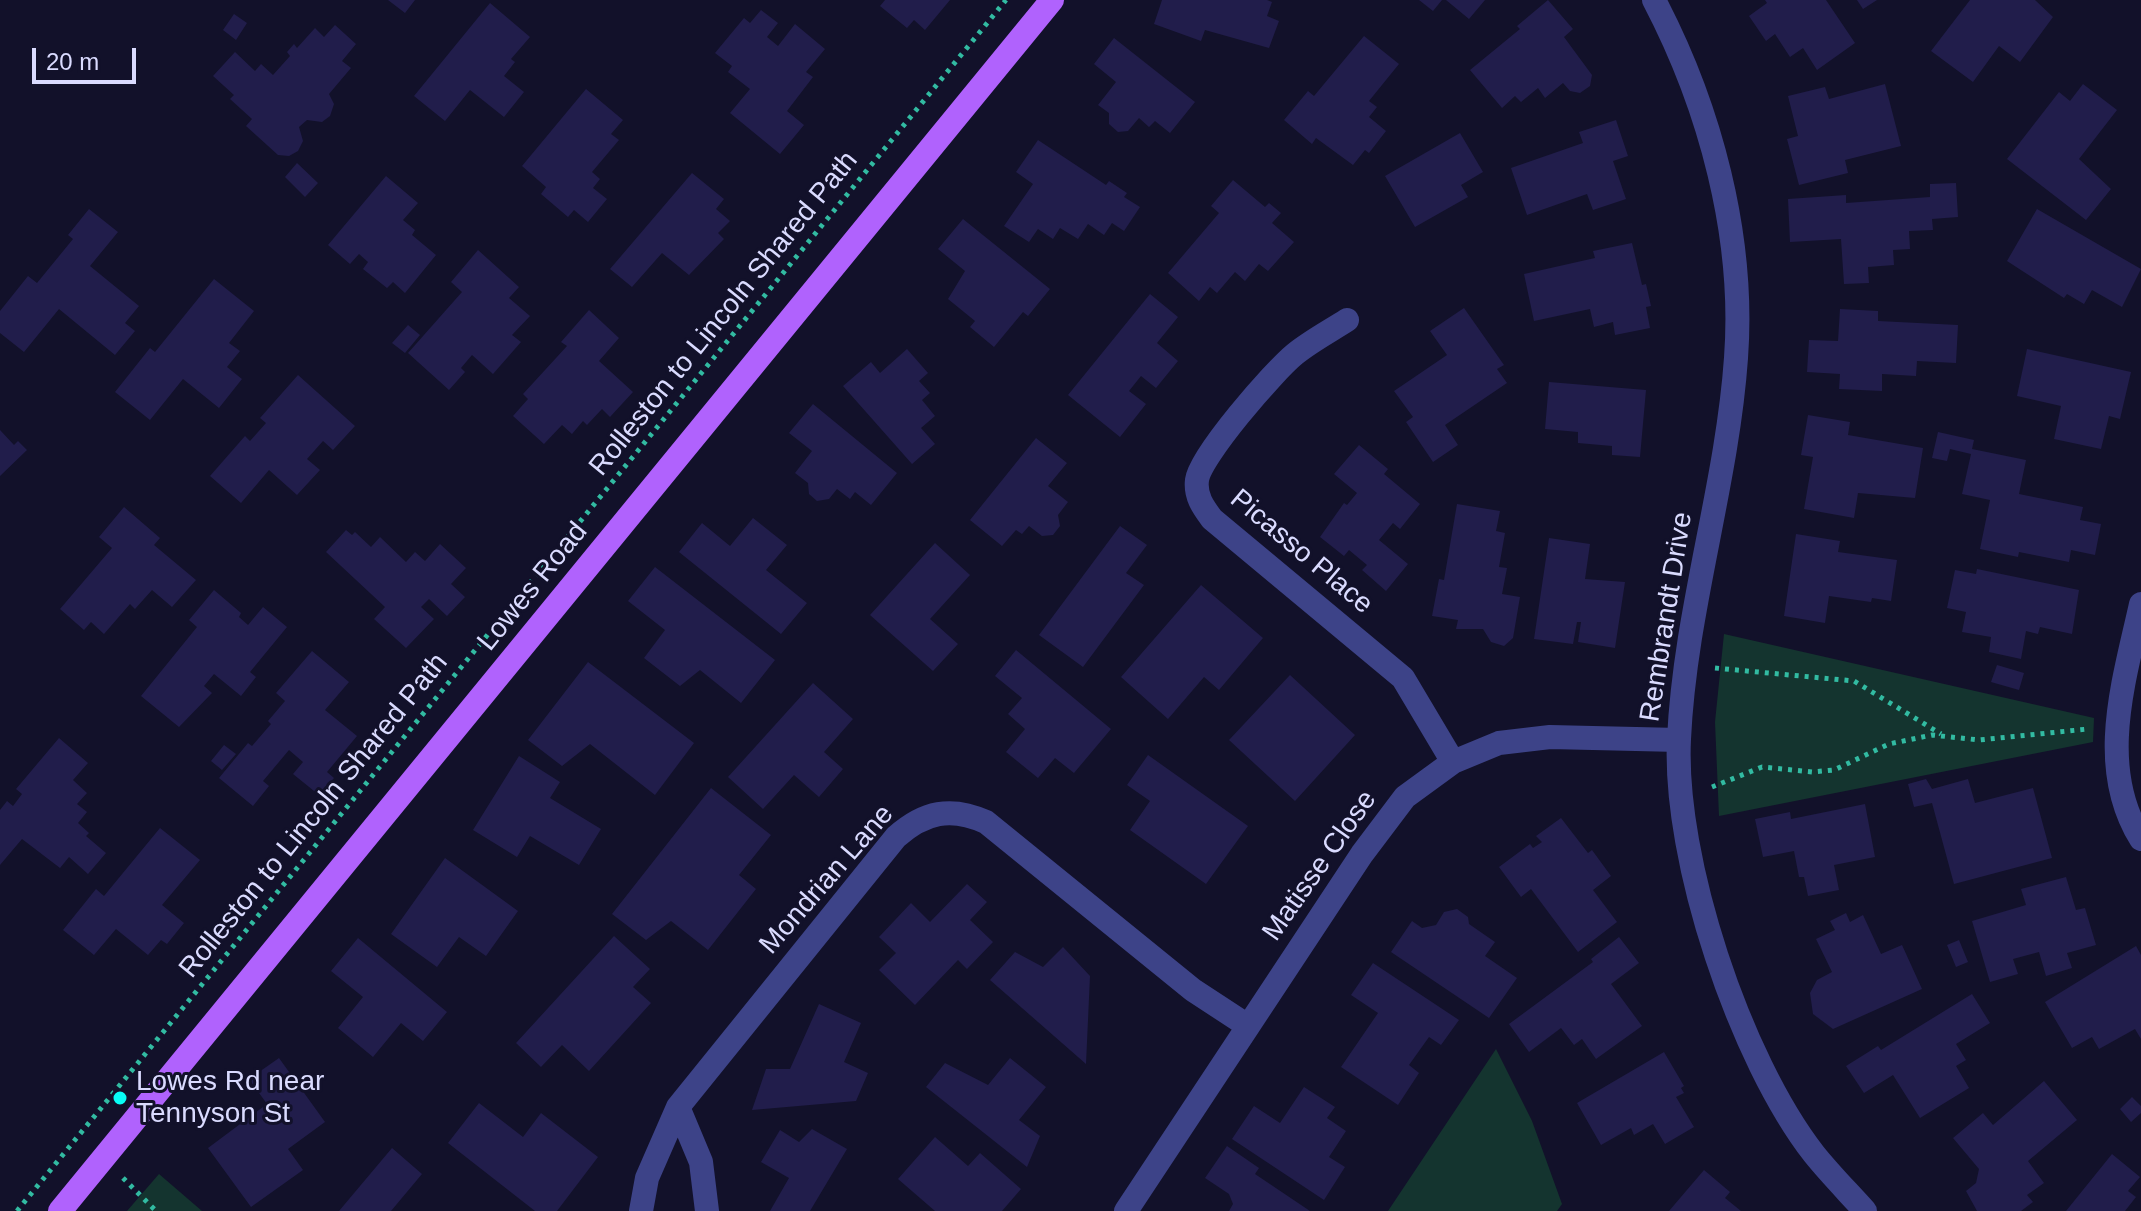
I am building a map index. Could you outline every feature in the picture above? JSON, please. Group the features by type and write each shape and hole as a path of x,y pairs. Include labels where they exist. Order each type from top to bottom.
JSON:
{"main road":[{"name":"Lowes Road","path":"60,1211 1052,0"}],"street":[{"name":"Rembrandt Drive","path":"1654,0 1693,88 1712,148 1732,248 1737,326 1726,443 1694,619 1679,740 1681,798 1706,923 1728,991 1784,1107 1813,1153 1865,1211"},
{"name":"Picasso Place","path":"1347,320 1295,354 1277,372 1212,450 1197,477 1197,492 1212,519 1403,678 1453,762"},
{"path":"2141,604 2117,730 2116,780 2132,824 2141,839"},
{"name":"Matisse Close","path":"1126,1211 1362,854 1405,797 1453,762 1499,743 1550,737 1679,740"},
{"name":"Mondrian Lane","path":"641,1211 647,1178 678,1107 896,837 929,815 950,812 968,814 986,822 1193,990 1248,1026"},
{"path":"678,1107 701,1162 707,1211"}],"path":[{"name":"Rolleston to Lincoln Shared Path","path":"17,1211 1006,0"},
{"path":"1714,668 1854,681 1941,735"},
{"path":"1712,787 1762,767 1825,773 1889,744 1941,735 1979,740 2057,730 2117,730"},
{"path":"126,1180 156,1211"}],"green space":[{"path":"1724,634 2094,718 2093,742 1719,816 1715,722"},
{"path":"1496,1049 1532,1121 1562,1204 1557,1211 1388,1211"},
{"path":"159,1174 202,1211 127,1211"}],"building":[{"path":"388,0 415,0 405,13"},
{"path":"885,0 950,0 925,30 914,20 907,28 880,6"},
{"path":"1162,0 1267,0 1272,2 1267,16 1279,21 1269,48 1205,30 1201,41 1154,24"},
{"path":"1419,0 1442,0 1433,11"},
{"path":"1446,0 1485,0 1469,19"},
{"path":"1548,0 1573,29 1564,37 1592,75 1590,86 1580,93 1570,91 1563,83 1545,98 1538,88 1521,102 1515,96 1502,108 1470,70 1520,29 1517,26"},
{"path":"1765,0 1826,0 1855,43 1817,70 1803,48 1790,57 1775,34 1766,41 1749,16 1767,3"},
{"path":"1857,0 1877,0 1863,9"},
{"path":"1970,0 2035,0 2053,17 2020,62 1999,46 1973,82 1931,51"},
{"path":"490,3 530,37 511,59 515,62 504,76 524,92 504,117 470,90 445,121 414,96"},
{"path":"761,10 778,23 767,37 778,46 795,24 825,49 806,72 813,77 787,111 804,125 780,154 730,113 750,89 728,72 732,66 715,53 744,18 750,23"},
{"path":"234,14 247,23 236,40 223,30"},
{"path":"335,25 356,44 342,61 351,68 329,94 334,104 330,116 322,122 307,120 299,127 303,141 298,151 289,156 278,155 246,126 252,119 230,99 234,95 213,76 235,52 255,71 261,64 273,75 290,56 287,52 294,44 297,48 315,28 324,37"},
{"path":"1364,36 1399,64 1369,101 1377,107 1369,117 1386,131 1369,153 1365,150 1353,165 1316,138 1312,144 1284,120 1308,91 1314,96"},
{"path":"1114,38 1195,102 1170,133 1155,121 1149,127 1139,118 1128,131 1118,132 1109,124 1109,113 1098,105 1116,82 1094,64"},
{"path":"1885,84 1901,146 1845,160 1848,173 1799,185 1787,139 1798,136 1788,96 1825,87 1829,99"},
{"path":"2083,84 2117,110 2079,159 2111,189 2086,220 2007,159 2059,92 2070,101"},
{"path":"586,89 623,120 611,134 619,140 592,172 600,179 593,188 607,199 588,222 574,210 568,217 541,194 546,187 522,166"},
{"path":"1616,120 1628,156 1613,161 1626,199 1593,210 1587,194 1527,215 1511,168 1583,143 1579,132"},
{"path":"1460,133 1483,172 1461,185 1468,197 1415,227 1385,176"},
{"path":"1038,140 1106,185 1109,181 1127,193 1124,197 1140,207 1124,231 1112,223 1104,235 1088,224 1078,239 1060,228 1053,239 1038,229 1029,242 1004,226 1033,184 1016,172"},
{"path":"297,163 318,183 305,197 285,177"},
{"path":"692,173 724,199 716,209 730,221 718,233 724,239 689,275 662,253 632,287 610,269"},
{"path":"386,176 418,203 403,220 415,230 412,235 436,255 405,293 393,282 387,288 363,269 368,262 359,254 350,264 328,245"},
{"path":"1233,180 1265,207 1269,203 1281,213 1272,223 1294,242 1268,271 1259,264 1245,281 1235,272 1217,293 1210,287 1199,301 1168,273 1219,213 1211,206"},
{"path":"1956,183 1958,217 1932,219 1933,230 1909,231 1910,249 1893,250 1894,265 1868,267 1869,283 1844,284 1841,239 1790,242 1788,199 1846,195 1846,203 1930,197 1930,184"},
{"path":"89,209 118,232 90,266 139,306 125,323 135,331 115,355 59,309 24,352 0,333 0,311 28,276 37,283 73,239 68,235"},
{"path":"2037,209 2141,269 2122,307 2092,290 2084,304 2067,294 2064,298 2007,261"},
{"path":"963,219 1050,289 1028,316 1023,312 994,347 970,327 975,321 948,299 965,271 938,249"},
{"path":"1632,243 1642,285 1646,284 1651,306 1646,307 1650,328 1615,335 1613,322 1594,327 1590,309 1534,321 1524,274 1595,258 1593,251"},
{"path":"478,250 519,287 509,298 530,316 512,335 521,342 493,374 472,355 461,368 465,372 449,390 408,353 462,292 451,282"},
{"path":"214,279 254,311 229,343 240,351 227,367 242,379 219,408 183,379 150,420 115,392 150,348 155,352"},
{"path":"1150,294 1178,317 1157,343 1178,361 1156,388 1141,376 1129,391 1146,404 1120,437 1068,395"},
{"path":"1464,308 1504,365 1497,369 1507,383 1445,425 1458,445 1433,462 1406,422 1413,417 1394,391 1447,355 1430,331"},
{"path":"1840,309 1878,311 1878,321 1958,325 1956,363 1917,361 1916,376 1882,374 1882,391 1839,389 1840,374 1807,372 1809,340 1838,341"},
{"path":"589,310 619,338 599,361 633,392 610,417 602,409 587,425 583,421 572,434 562,425 544,444 513,416 528,399 523,394 567,346 561,342"},
{"path":"408,325 420,335 405,353 392,343"},
{"path":"907,349 928,373 919,381 930,393 922,400 935,416 921,428 935,444 912,464 843,386 871,362 880,373"},
{"path":"2027,349 2131,372 2120,419 2109,416 2101,449 2054,439 2061,406 2017,396"},
{"path":"298,375 355,426 333,450 323,441 307,459 320,470 297,495 269,470 241,503 210,476 245,436 250,441 266,423 260,418"},
{"path":"1549,382 1646,390 1640,457 1612,455 1612,446 1578,443 1578,432 1545,429"},
{"path":"813,404 897,473 871,505 855,492 850,499 837,489 829,499 817,501 809,494 808,483 795,473 812,451 789,433"},
{"path":"1808,415 1850,422 1848,435 1923,448 1915,498 1858,493 1854,518 1804,509 1813,457 1801,455"},
{"path":"0,430 14,445 18,441 27,450 0,476"},
{"path":"1938,432 1974,440 1972,449 2026,460 2019,494 2083,507 2080,520 2101,524 2095,555 2071,550 2069,562 2019,552 2018,557 1980,549 1990,500 1962,494 1971,454 1950,449 1947,461 1932,458"},
{"path":"1036,438 1067,463 1048,486 1068,502 1058,515 1060,526 1053,535 1042,536 1029,526 1022,534 1016,530 1002,546 970,520"},
{"path":"1359,445 1388,469 1384,474 1420,504 1400,529 1393,523 1379,540 1408,564 1386,591 1362,570 1367,565 1349,550 1344,556 1320,537 1344,503 1347,505 1357,493 1334,474"},
{"path":"1457,504 1500,511 1496,531 1505,533 1499,567 1507,568 1502,594 1520,597 1513,638 1504,646 1491,642 1483,629 1456,629 1458,620 1432,616 1439,579 1444,580"},
{"path":"124,507 160,538 154,545 196,580 172,607 152,590 135,609 130,604 104,634 91,622 84,630 60,609 112,548 99,537"},
{"path":"753,518 787,545 766,570 807,603 781,634 679,552 702,523 730,546"},
{"path":"1120,526 1147,545 1126,573 1144,585 1083,667 1039,635"},
{"path":"346,530 352,535 355,532 371,547 380,537 406,562 415,552 425,561 440,544 466,568 451,584 465,597 447,616 429,599 421,607 434,619 406,648 374,619 385,607 326,552"},
{"path":"1796,534 1840,541 1838,552 1897,560 1891,601 1872,598 1871,602 1829,596 1825,623 1784,616"},
{"path":"1549,538 1590,544 1585,579 1625,582 1615,648 1578,642 1581,622 1577,622 1573,644 1534,639"},
{"path":"935,543 970,575 930,619 958,644 933,671 870,615"},
{"path":"655,567 775,660 741,703 700,670 680,686 644,658 665,630 628,601"},
{"path":"1977,569 2079,590 2072,634 2040,627 2038,634 2026,631 2021,659 1989,652 1991,637 1962,632 1966,612 1947,608 1955,570 1976,574"},
{"path":"1201,585 1263,638 1219,690 1204,677 1168,719 1121,677"},
{"path":"214,590 241,613 239,617 248,625 263,607 287,627 250,672 256,677 241,696 214,674 204,686 212,693 179,727 141,696 197,627 189,620"},
{"path":"1016,650 1111,729 1074,773 1055,758 1038,778 1006,752 1025,729 1008,714 1022,698 995,676"},
{"path":"312,651 349,682 325,710 357,736 327,772 334,778 319,795 293,774 303,762 289,750 263,781 269,786 253,806 219,778 248,743 252,746 271,724 268,721 285,701 276,693"},
{"path":"588,662 694,743 655,795 590,744 562,766 528,740"},
{"path":"1997,665 2024,673 2019,690 1991,682"},
{"path":"1290,675 1355,735 1295,801 1229,740"},
{"path":"813,683 853,719 824,752 843,769 819,797 794,775 763,809 728,777"},
{"path":"59,738 88,763 73,780 87,793 77,804 87,812 78,823 89,833 86,836 106,853 88,874 69,857 60,868 22,839 0,865 0,810 7,801 13,806 22,794 16,789"},
{"path":"224,745 236,754 222,770 211,761"},
{"path":"1148,755 1248,826 1206,884 1130,830 1150,801 1127,785"},
{"path":"519,756 560,782 550,798 601,829 579,865 530,836 517,857 473,830"},
{"path":"1926,779 1932,789 1968,779 1975,803 2033,788 2052,858 1954,884 1932,803 1914,807 1908,784"},
{"path":"711,788 771,835 739,875 756,889 708,950 671,921 646,940 612,914"},
{"path":"1865,804 1875,857 1834,865 1839,890 1808,896 1804,877 1799,877 1794,851 1763,857 1755,819 1790,812 1791,819"},
{"path":"1561,818 1588,853 1592,850 1611,876 1593,890 1617,922 1578,952 1531,889 1521,897 1499,867 1530,844 1533,848 1542,842 1536,836"},
{"path":"160,828 200,860 162,905 184,923 167,944 161,940 148,955 116,929 94,955 63,930 96,889 104,896"},
{"path":"445,858 518,911 486,956 459,937 437,967 391,934"},
{"path":"2066,877 2076,910 2085,908 2096,945 2067,953 2072,968 2046,976 2039,952 2013,959 2018,974 1990,982 1972,921 2026,905 2021,889"},
{"path":"967,884 987,902 970,920 993,942 967,969 958,960 915,1005 879,970 896,953 879,937 911,903 930,922"},
{"path":"1457,909 1468,917 1469,924 1495,942 1485,956 1517,978 1489,1018 1391,952 1412,921 1422,928 1436,925 1444,912"},
{"path":"1846,913 1850,922 1863,915 1881,954 1902,945 1922,989 1833,1029 1813,1014 1810,993 1817,980 1832,972 1816,939 1835,930 1830,921"},
{"path":"614,936 650,969 633,987 651,1003 589,1071 562,1045 541,1067 516,1043"},
{"path":"1619,937 1639,963 1611,984 1642,1026 1596,1059 1582,1039 1574,1045 1561,1028 1529,1052 1509,1024 1593,962 1591,959"},
{"path":"358,938 447,1012 423,1041 401,1023 373,1057 338,1028 363,997 331,971"},
{"path":"1959,940 1968,962 1956,967 1947,945"},
{"path":"2136,946 2141,955 2141,1039 2135,1029 2099,1049 2092,1037 2072,1048 2045,1002"},
{"path":"1063,947 1090,976 1086,1064 990,980 1015,952 1043,967"},
{"path":"1373,963 1459,1020 1441,1045 1429,1037 1409,1065 1419,1073 1398,1105 1341,1067 1378,1013 1351,995"},
{"path":"1972,994 1990,1023 1956,1044 1966,1060 1956,1066 1969,1088 1920,1118 1893,1075 1864,1093 1846,1066 1878,1046 1881,1050"},
{"path":"819,1004 861,1023 844,1062 868,1073 856,1101 752,1110 766,1069 790,1069"},
{"path":"1664,1052 1684,1086 1681,1088 1684,1093 1676,1097 1694,1127 1665,1144 1653,1124 1634,1135 1631,1128 1601,1145 1577,1103"},
{"path":"279,1058 325,1122 288,1149 303,1170 251,1207 208,1148 267,1104 249,1079"},
{"path":"1010,1058 1046,1087 1019,1120 1040,1136 1027,1167 926,1087 945,1063 988,1085"},
{"path":"2044,1081 2077,1120 2028,1161 2044,1183 2027,1195 2033,1202 2021,1211 1977,1211 1966,1191 1976,1183 1979,1169 1953,1138 1983,1113 1993,1125"},
{"path":"1304,1087 1335,1107 1327,1118 1346,1131 1329,1157 1345,1167 1324,1200 1232,1139 1254,1106 1280,1123"},
{"path":"2132,1097 2141,1106 2141,1113 2131,1122 2120,1109"},
{"path":"479,1103 523,1137 541,1113 598,1157 557,1211 535,1211 448,1143"},
{"path":"812,1129 847,1149 810,1211 770,1211 789,1178 761,1162 780,1130 799,1142"},
{"path":"935,1137 968,1166 980,1153 1021,1189 1002,1211 935,1211 898,1179"},
{"path":"1227,1146 1259,1168 1255,1174 1310,1211 1229,1211 1233,1204 1229,1194 1205,1178"},
{"path":"392,1148 422,1174 391,1211 339,1211"},
{"path":"2112,1154 2140,1177 2128,1191 2136,1197 2125,1211 2066,1211"},
{"path":"1704,1170 1730,1192 1725,1198 1741,1211 1669,1211"}],"place":[{"name":"Lowes Rd near Tennyson St","path":"120,1098"}]}
